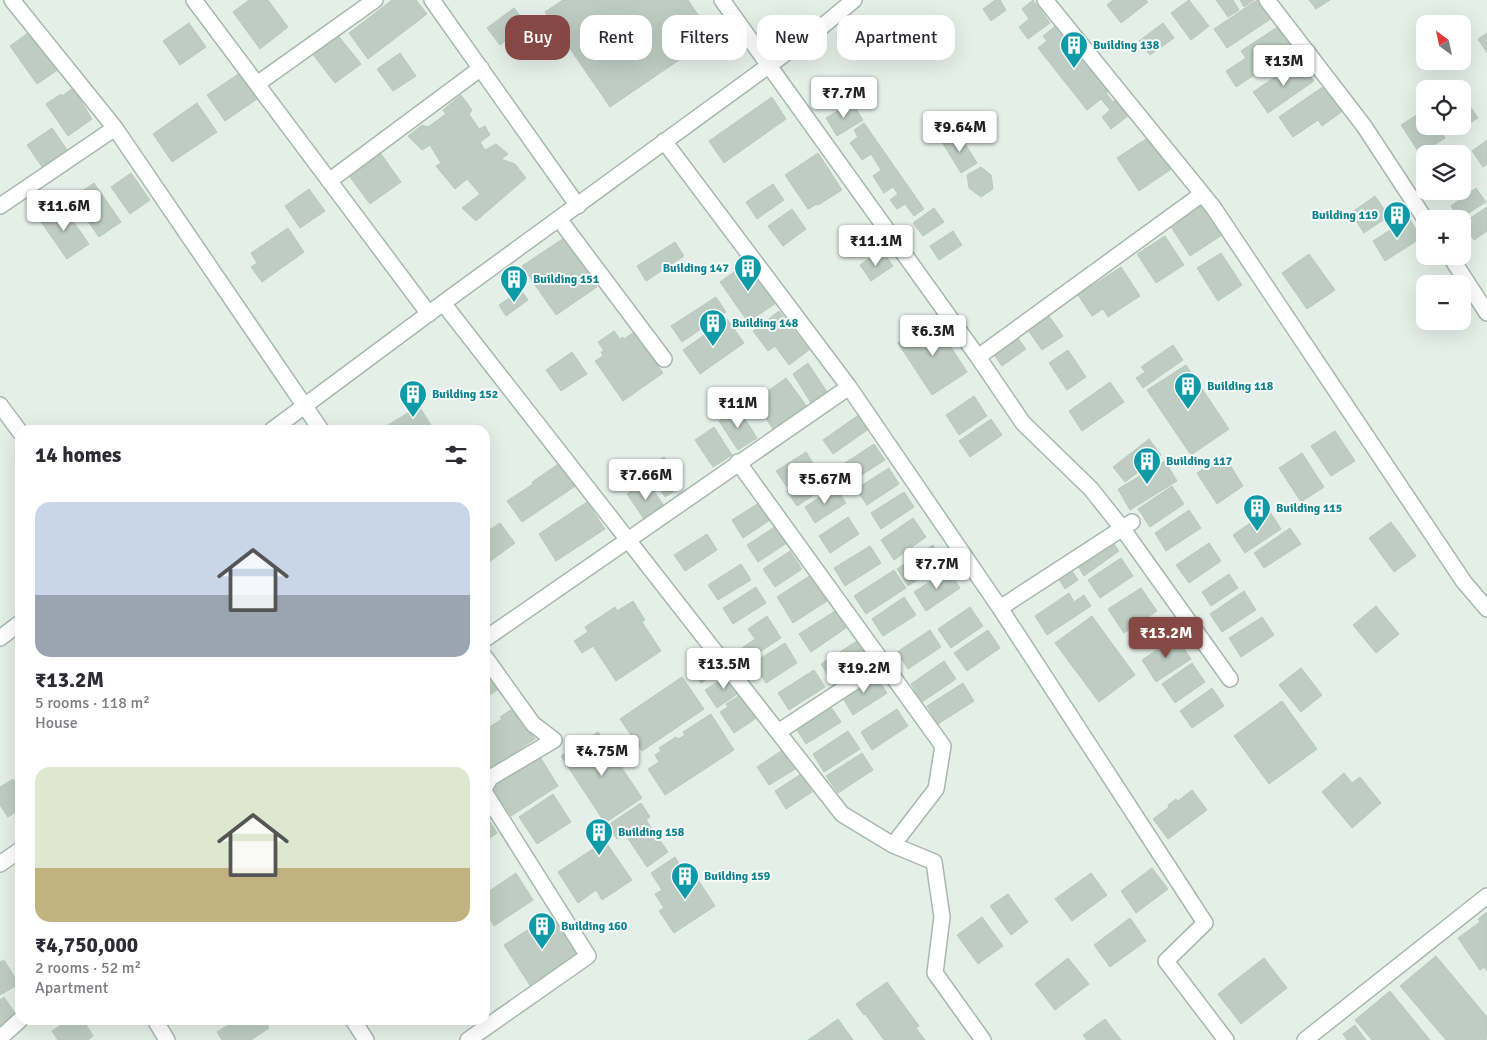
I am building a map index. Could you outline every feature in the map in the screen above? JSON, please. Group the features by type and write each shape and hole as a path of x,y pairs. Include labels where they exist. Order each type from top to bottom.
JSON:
{"street":[{"path":"12,0 115,128 317,425"},
{"path":"194,0 429,314"},
{"path":"257,84 375,0"},
{"path":"432,0 578,206"},
{"path":"722,0 978,357 1023,423 1127,525 1230,679"},
{"path":"279,425 664,141 769,66 854,0"},
{"path":"1045,0 1218,215 1464,582 1487,609"},
{"path":"1267,0 1364,126 1419,210"},
{"path":"329,181 481,68"},
{"path":"0,206 115,128"},
{"path":"664,141 849,387 1000,608 1205,923 1166,961 1226,1040"},
{"path":"978,357 1202,194"},
{"path":"559,219 664,359"},
{"path":"1456,265 1487,313"},
{"path":"443,303 842,814 893,846 934,862 942,917 935,972 983,1040"},
{"path":"490,636 738,462 849,387"},
{"path":"0,405 15,425"},
{"path":"738,462 943,746 936,789 893,846"},
{"path":"1000,608 1127,525"},
{"path":"0,638 15,627"},
{"path":"778,732 882,663"},
{"path":"490,665 533,724 554,740 490,778"},
{"path":"490,801 588,956 490,1025"},
{"path":"0,864 15,854"},
{"path":"1305,1040 1487,896"},
{"path":"0,1038 15,1024"},
{"path":"158,1025 167,1040"},
{"path":"356,1025 366,1040"},
{"path":"468,1040 489,1025"}],"building":[{"path":"249,0 268,0 288,27 260,49 233,12"},
{"path":"392,0 416,0 427,14 368,59 349,33"},
{"path":"563,0 688,0 698,15 662,15 662,60 679,60 610,107 570,49 570,15 547,15 545,12"},
{"path":"995,0 1000,0 1006,10 991,21 983,9"},
{"path":"1033,0 1050,23 1028,39 1019,27 1029,19 1022,9"},
{"path":"1113,0 1146,0 1148,2 1121,23 1107,5"},
{"path":"1189,0 1209,26 1191,40 1171,13"},
{"path":"1216,0 1233,0 1239,10 1228,17"},
{"path":"1240,0 1254,0 1244,7"},
{"path":"1257,0 1260,0 1272,18 1227,48 1214,29"},
{"path":"1309,0 1330,0 1316,9"},
{"path":"514,8 519,15 505,15 505,41 500,45 487,28"},
{"path":"189,23 206,47 180,65 163,41"},
{"path":"1163,23 1174,38 1150,55 1139,41"},
{"name":"Building 138","path":"1058,24 1110,90 1106,93 1113,102 1117,99 1133,112 1111,129 1102,117 1110,110 1101,99 1087,110 1038,48 1047,41 1043,36"},
{"path":"1279,26 1294,49 1236,87 1226,71 1246,58 1241,51"},
{"path":"35,28 62,67 37,84 10,46"},
{"path":"336,33 361,64 335,83 311,52"},
{"path":"1487,33 1487,53 1478,39"},
{"path":"400,53 416,76 393,91 377,69"},
{"path":"1300,60 1314,81 1268,113 1253,92"},
{"path":"240,73 257,99 225,121 207,95"},
{"path":"1327,84 1344,110 1322,126 1318,120 1293,137 1279,117"},
{"path":"73,88 92,119 68,136 46,104"},
{"path":"461,95 472,110 469,114 479,129 485,126 490,135 480,142 485,150 496,144 508,154 501,159 515,164 526,178 476,221 462,208 480,194 467,179 455,189 436,166 441,163 430,145 422,150 408,136 422,125 428,127 446,114 443,110"},
{"path":"772,97 786,119 724,163 709,141"},
{"path":"852,102 863,120 837,136 826,118"},
{"path":"197,103 217,132 172,162 153,134"},
{"path":"1471,108 1478,118 1471,122"},
{"path":"1416,116 1416,135 1443,135 1445,138 1434,145 1416,145 1416,148 1401,125"},
{"path":"864,123 924,209 914,216 905,204 897,209 890,200 898,194 893,187 884,193 873,176 881,170 871,154 862,160 850,143 858,137 854,130"},
{"path":"52,128 72,157 47,174 27,145"},
{"path":"958,132 977,163 961,173 942,142"},
{"path":"1155,133 1176,166 1139,191 1117,158"},
{"path":"1487,140 1487,164 1483,167 1472,151"},
{"path":"818,153 842,190 808,209 785,175"},
{"path":"381,154 401,182 370,204 350,177"},
{"path":"981,167 991,175 993,189 981,197 969,188 967,175"},
{"path":"131,173 150,200 130,214 111,187"},
{"path":"94,183 121,222 99,237 72,198"},
{"path":"773,184 784,200 757,219 746,202"},
{"path":"1476,188 1486,202 1471,211 1453,210 1451,206 1459,200 1471,200 1471,192"},
{"path":"309,189 325,211 300,228 285,206"},
{"path":"1375,196 1389,216 1364,233 1351,213"},
{"path":"1200,201 1222,235 1190,256 1168,222"},
{"path":"61,204 89,244 67,259 39,219"},
{"path":"1487,207 1487,231 1474,240 1471,235 1471,218"},
{"path":"934,208 944,222 923,236 913,223"},
{"path":"792,209 806,229 783,246 768,226"},
{"name":"Building 119","path":"1409,218 1416,230 1416,241 1385,261 1373,241"},
{"path":"288,228 304,252 262,282 251,267 257,263 251,253"},
{"path":"953,231 962,245 939,260 930,246"},
{"path":"1165,236 1184,265 1156,283 1137,254"},
{"path":"564,238 597,287 556,315 522,266"},
{"path":"675,242 684,256 646,281 637,266"},
{"path":"1221,253 1242,285 1218,301 1197,268"},
{"path":"1309,254 1335,290 1307,309 1282,273"},
{"path":"885,255 893,266 871,281 860,265 871,257 874,263"},
{"name":"Building 147","path":"748,262 776,303 748,322 720,282"},
{"path":"1121,267 1140,296 1108,317 1103,309 1092,316 1078,295"},
{"name":"Building 151","path":"521,290 528,300 506,316 499,305"},
{"path":"716,297 726,312 682,342 671,326"},
{"path":"1042,306 1063,336 1042,350 1021,320"},
{"path":"779,311 809,350 789,365 775,346 768,351 753,331"},
{"name":"Building 148","path":"727,319 744,343 700,374 683,350"},
{"path":"933,319 967,372 932,395 898,343"},
{"path":"614,331 620,339 623,337 624,339 634,332 663,373 623,401 595,361 603,356 601,352 604,351 598,342"},
{"path":"1014,333 1026,349 1002,366 990,349"},
{"path":"1173,345 1183,360 1143,388 1136,378 1145,372 1141,367"},
{"path":"1068,350 1086,377 1067,390 1049,363"},
{"path":"572,352 587,374 561,391 546,370"},
{"path":"808,363 827,392 811,403 793,374"},
{"name":"Building 118","path":"1186,365 1229,429 1191,455 1147,390"},
{"path":"786,378 808,408 775,432 754,401"},
{"path":"1110,382 1124,402 1082,431 1069,411"},
{"path":"974,396 987,416 959,435 946,415"},
{"name":"Building 152","path":"419,406 431,425 388,425"},
{"path":"738,408 757,438 738,450 719,421"},
{"path":"860,414 870,428 833,454 823,440"},
{"path":"991,419 1002,435 970,457 959,441"},
{"path":"714,427 732,455 713,467 695,440"},
{"path":"1335,431 1355,461 1331,476 1311,446"},
{"path":"1149,439 1161,455 1125,482 1113,467"},
{"path":"874,444 885,460 852,481 842,465"},
{"path":"806,452 816,468 787,487 776,471"},
{"path":"1302,453 1324,487 1301,502 1279,468"},
{"path":"1224,455 1243,486 1217,504 1197,473"},
{"path":"664,457 683,486 665,497 647,468"},
{"path":"564,460 580,483 522,522 507,501"},
{"name":"Building 117","path":"1165,461 1177,481 1130,510 1118,489"},
{"path":"889,468 899,484 867,505 856,489"},
{"path":"819,470 829,485 797,506 787,491"},
{"path":"647,481 666,509 646,522 627,494"},
{"path":"1172,486 1184,504 1150,527 1138,509"},
{"path":"835,487 846,503 815,523 805,507"},
{"path":"904,492 914,507 881,529 871,513"},
{"path":"762,501 773,518 743,538 732,520"},
{"path":"587,502 605,529 556,561 539,534"},
{"path":"1189,510 1201,528 1166,551 1155,533"},
{"name":"Building 115","path":"1269,510 1281,529 1245,553 1233,535"},
{"path":"848,517 859,534 830,553 819,536"},
{"path":"913,518 926,537 894,560 881,540"},
{"path":"1391,522 1416,556 1394,572 1369,538"},
{"path":"500,523 515,543 490,561 490,530"},
{"path":"776,526 787,543 758,562 747,545"},
{"path":"1290,528 1301,544 1264,568 1254,553"},
{"path":"707,534 717,550 685,571 674,555"},
{"path":"1111,540 1119,551 1084,576 1076,563"},
{"path":"1209,543 1221,561 1189,583 1176,565"},
{"path":"933,545 944,563 908,586 897,569"},
{"path":"870,546 881,563 845,586 834,568"},
{"path":"790,551 802,569 775,587 763,569"},
{"path":"1121,558 1133,576 1100,598 1088,580"},
{"path":"741,564 751,580 718,600 708,585"},
{"path":"1068,565 1078,580 1065,589 1055,573"},
{"path":"894,570 906,588 866,614 854,596"},
{"path":"948,570 960,588 926,611 914,592"},
{"path":"1229,574 1238,588 1211,606 1202,592"},
{"path":"811,575 827,601 793,623 777,597"},
{"path":"756,587 766,603 733,624 723,608"},
{"path":"1141,588 1157,611 1124,633 1108,609"},
{"path":"1244,591 1256,610 1222,632 1210,614"},
{"path":"1069,593 1074,602 1084,595 1091,606 1047,635 1035,616"},
{"path":"904,597 916,615 883,636 872,619"},
{"path":"633,601 645,620 642,622 661,651 616,681 593,646 582,653 574,641 588,632 585,627 615,607 617,611"},
{"path":"1376,606 1399,634 1376,653 1353,625"},
{"path":"970,607 983,626 951,648 938,629"},
{"path":"835,611 846,628 811,652 799,634"},
{"path":"767,616 781,638 749,659 742,648 755,639 748,629"},
{"path":"1092,616 1135,675 1099,702 1055,643"},
{"path":"1262,617 1274,635 1241,657 1229,638"},
{"path":"930,630 941,647 908,669 897,652"},
{"path":"988,630 1000,648 967,671 954,653"},
{"path":"1176,637 1191,659 1156,682 1142,660"},
{"path":"857,641 868,658 832,682 821,664"},
{"path":"785,643 797,663 766,683 753,663"},
{"path":"714,647 727,666 701,683 688,664"},
{"path":"944,661 956,679 922,702 911,684"},
{"path":"1192,663 1205,682 1175,703 1162,684"},
{"path":"1301,668 1322,695 1301,712 1279,685"},
{"path":"814,670 825,687 789,710 778,693"},
{"path":"490,673 500,688 490,695"},
{"path":"732,673 743,690 717,708 705,690"},
{"path":"874,674 887,693 853,715 841,695"},
{"path":"682,677 704,709 642,751 620,719"},
{"path":"963,683 974,701 938,724 927,706"},
{"path":"1212,688 1224,706 1192,728 1180,711"},
{"path":"745,692 761,715 734,733 720,712 728,707 726,704"},
{"path":"1282,701 1317,749 1269,784 1234,736"},
{"path":"829,704 841,722 806,744 795,727"},
{"path":"515,707 535,739 490,769 490,727 502,719 500,717"},
{"path":"897,709 908,726 872,750 861,732"},
{"path":"711,714 734,750 665,795 648,769 659,762 655,755 661,751 659,748 676,737 678,739 685,735 683,732"},
{"path":"848,731 860,749 824,772 813,754"},
{"path":"598,732 642,798 605,823 561,756"},
{"path":"784,749 797,768 769,785 757,767"},
{"path":"862,753 873,770 838,793 826,776"},
{"path":"539,755 558,786 511,816 491,786"},
{"path":"1344,773 1352,783 1360,777 1381,803 1352,828 1322,792"},
{"path":"801,774 812,792 786,809 775,791"},
{"path":"13,779 15,782 15,812 8,817 0,805 0,787"},
{"path":"1192,790 1207,810 1168,839 1153,819 1176,799 1178,801"},
{"path":"553,794 571,822 537,844 519,817"},
{"path":"641,803 650,817 646,820 668,852 647,867 625,834 617,839 608,825"},
{"path":"490,822 497,833 490,838"},
{"name":"Building 158","path":"605,841 632,880 602,900 596,890 578,903 558,872"},
{"name":"Building 159","path":"675,857 685,873 691,869 715,906 674,933 659,911 664,908 655,894 662,890 651,873"},
{"path":"1152,868 1168,889 1136,913 1121,891"},
{"path":"516,873 533,900 494,926 490,919 490,891"},
{"path":"1091,873 1107,895 1072,921 1055,899"},
{"path":"1008,894 1028,922 1011,935 990,906"},
{"path":"1487,912 1487,971 1484,967 1480,970 1458,938 1480,922 1478,919"},
{"name":"Building 160","path":"553,914 580,956 531,987 504,945"},
{"path":"982,917 1003,946 978,964 957,935"},
{"path":"1130,918 1146,941 1110,967 1094,945"},
{"path":"1436,956 1487,1017 1486,1040 1446,1040 1400,986"},
{"path":"1068,958 1089,984 1055,1010 1035,984"},
{"path":"1264,958 1287,988 1241,1024 1218,994"},
{"path":"4,960 15,978 15,986 0,995 0,962"},
{"path":"887,982 919,1026 916,1028 925,1040 884,1040 856,1004"},
{"path":"1390,991 1430,1040 1372,1040 1355,1020"},
{"path":"4,997 15,1013 15,1017 0,1027 0,1000"},
{"path":"838,1019 853,1040 808,1040"},
{"path":"1105,1019 1121,1040 1087,1040 1083,1035"},
{"path":"61,1025 86,1025 93,1036 88,1040 58,1040 52,1031"},
{"path":"228,1025 267,1025 269,1028 251,1040 222,1040 217,1032"},
{"path":"1355,1025 1366,1040 1347,1040 1343,1034"}],"place":[{"name":"Building 138","path":"1074,69"},
{"name":"Building 119","path":"1397,239"},
{"name":"Building 147","path":"748,292"},
{"name":"Building 151","path":"514,303"},
{"name":"Building 148","path":"713,347"},
{"name":"Building 118","path":"1188,410"},
{"name":"Building 152","path":"413,418"},
{"name":"Building 117","path":"1147,485"},
{"name":"Building 115","path":"1257,532"},
{"name":"Building 158","path":"599,856"},
{"name":"Building 159","path":"685,900"},
{"name":"Building 160","path":"542,950"}]}
